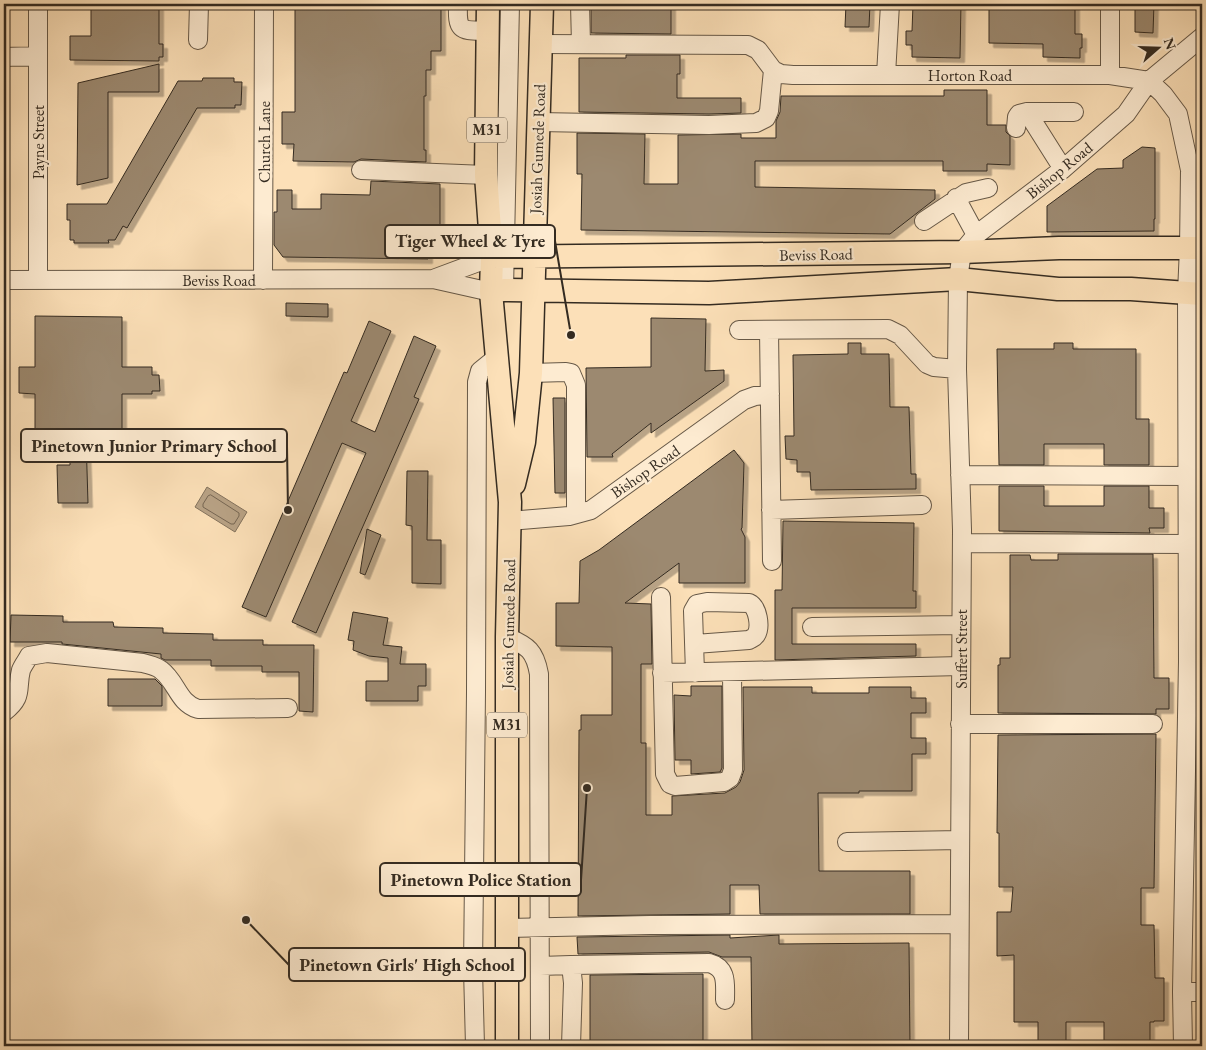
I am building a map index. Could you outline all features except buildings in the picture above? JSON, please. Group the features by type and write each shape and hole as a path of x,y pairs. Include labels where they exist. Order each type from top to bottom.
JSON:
{"main road":[{"name":"Josiah Gumede Road","path":"488,4 486,175 499,256 496,358 510,512 507,637 507,1046"},
{"name":"Josiah Gumede Road","path":"510,512 524,442 531,373 542,4"},
{"name":"Beviss Road","path":"499,256 962,252 1059,248 1196,248"},
{"name":"Beviss Road","path":"498,291 709,293 958,278 1058,288 1131,289 1195,294"}],"street":[{"name":"Payne Street","path":"38,4 38,280"},
{"path":"198,4 198,40"},
{"name":"Church Lane","path":"263,280 264,4"},
{"path":"458,4 457,22 460,27 468,30 488,31"},
{"path":"499,256 510,4"},
{"path":"580,4 580,44"},
{"path":"886,75 890,4"},
{"path":"1110,4 1110,75"},
{"name":"Bishop Road","path":"962,252 976,235 1064,169 1126,114 1148,81 1202,37"},
{"path":"538,122 709,125 756,123 766,118 769,111 772,70 758,50 748,45 541,44"},
{"path":"4,57 38,56"},
{"name":"Horton Road","path":"772,70 781,74 793,75 1110,75 1148,81"},
{"path":"1148,81 1163,94 1178,114 1196,169 1195,435 1188,476 1188,661 1182,992 1183,1046"},
{"path":"1027,112 1064,169"},
{"path":"1016,128 1017,117 1027,112 1074,112"},
{"path":"360,170 486,175"},
{"path":"924,221 956,198 966,193 988,188"},
{"path":"956,198 976,235"},
{"name":"Suffert Street","path":"959,1046 962,543 957,369 958,278 962,252"},
{"name":"Beviss Road","path":"433,279 499,256"},
{"name":"Beviss Road","path":"4,280 433,279 498,291"},
{"path":"739,330 888,329 900,335 927,364 934,367 957,369"},
{"path":"769,330 772,561"},
{"path":"475,1046 477,382 480,371 496,358"},
{"path":"531,373 566,372 571,373 574,378 576,385 576,514"},
{"name":"Bishop Road","path":"510,512 576,514 591,510 744,400 770,394"},
{"path":"960,476 1188,476"},
{"path":"771,510 922,505"},
{"path":"962,543 1188,544"},
{"path":"661,597 665,774 667,780 675,786 724,782 730,778 733,770 732,672"},
{"path":"812,626 961,625"},
{"path":"507,637 525,645 532,652 539,674 540,1046"},
{"path":"694,644 695,673"},
{"path":"4,712 16,701 19,694 22,668 30,656 47,653 143,663 153,666 167,676 183,701 191,707 198,709 288,708"},
{"path":"662,674 961,666"},
{"path":"960,724 1154,724"},
{"path":"847,842 960,840"},
{"path":"507,928 650,925 959,924"},
{"path":"540,966 709,963 722,970 725,976 725,1000"},
{"path":"571,965 573,983 571,1046"},
{"path":"1182,992 1202,992"}],"water":[{"path":"207,487 247,512 235,532 195,507"}],"place":[{"name":"Tiger Wheel & Tyre","path":"571,335"},
{"name":"Pinetown Junior Primary School","path":"288,510"},
{"name":"Pinetown Police Station","path":"587,788"},
{"name":"Pinetown Girls' High School","path":"246,920"}]}
